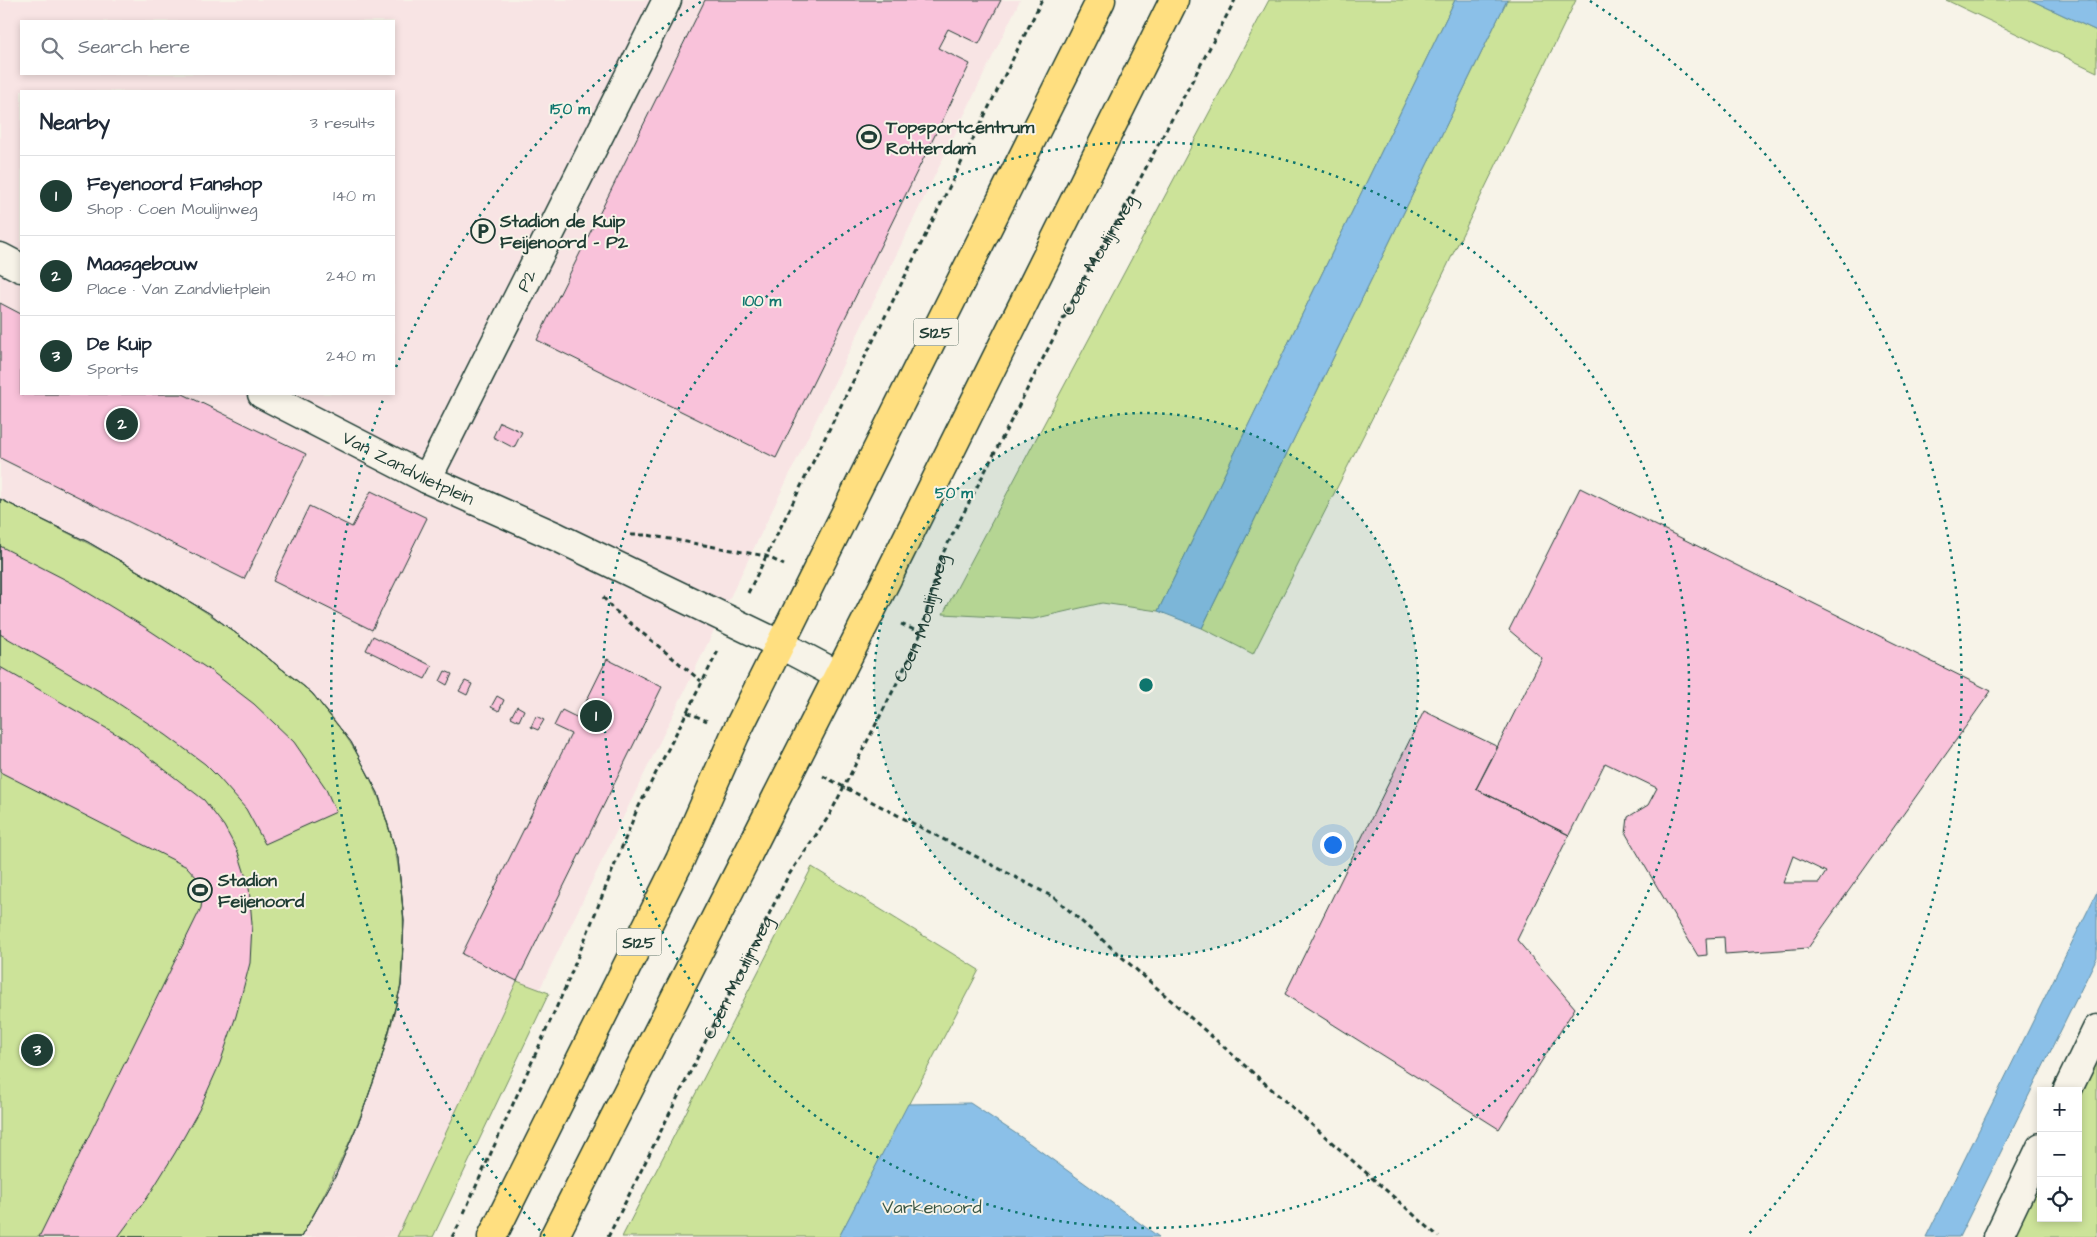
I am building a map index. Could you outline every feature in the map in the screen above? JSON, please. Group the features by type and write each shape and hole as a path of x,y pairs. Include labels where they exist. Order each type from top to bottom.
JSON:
{"main road":[{"name":"S125","path":"492,1237 680,860 735,735 1101,0"},
{"path":"554,1237 1008,336 1174,0"}],"street":[{"name":"P2","path":"427,480 667,0"},
{"path":"0,257 20,267"},
{"name":"Van Zandvlietplein","path":"264,395 427,480 557,538 781,645 838,675"},
{"path":"2070,1087 2097,1029"},
{"path":"1998,1237 2037,1155"}],"path":[{"path":"629,535 647,535 766,556 1042,0"},
{"name":"Coen Moulijnweg","path":"608,1237 788,876 829,816 921,633 940,557 1091,265 1122,213 1235,0"},
{"path":"602,595 613,609 701,681"},
{"path":"452,1237 566,986 636,812 687,712"},
{"path":"845,786 1055,898 1439,1237"}],"shaded area":[{"path":"0,0 1020,0 533,1003 415,1237 0,1237"}],"green space":[{"path":"1269,0 1455,0 1158,611 1102,603 1033,619 943,614"},
{"path":"1507,0 1576,0 1402,359 1253,654 1202,628"},
{"path":"1946,0 2031,0 2097,31 2097,72"},
{"name":"Stadion Feijenoord","path":"0,499 104,552 172,591 237,634 297,680 313,695 355,750 371,780 384,811 400,876 403,910 403,945 400,988 383,1054 360,1117 333,1177 301,1237 0,1237"},
{"path":"812,867 979,970 839,1237 622,1237"},
{"path":"517,981 549,993 433,1237 397,1237"},
{"path":"2097,1035 2097,1237 1998,1237 2037,1158 2037,1222 2082,1222 2082,1087 2079,1087"}],"water":[{"path":"1455,0 1507,0 1202,628 1158,611"},
{"path":"2031,0 2097,0 2097,31"},
{"path":"2097,892 2097,957 1959,1237 1926,1237"},
{"path":"970,1103 1021,1137 1159,1237 928,1237 924,1235 922,1237 839,1237 908,1104"}],"building":[{"path":"705,0 1001,0 979,44 948,29 938,48 970,64 776,458 537,340"},
{"path":"0,303 20,313 20,395 185,395 306,454 244,579 0,458"},
{"path":"500,422 522,432 514,448 493,437"},
{"path":"1580,488 1991,691 1808,948 1725,954 1724,937 1706,938 1707,955 1698,956 1626,834 1628,817 1648,805 1657,788 1605,763 1569,835 1476,789 1542,658 1509,630","holes":["1793,856 1826,872 1819,883 1783,883"]},
{"path":"371,491 427,518 372,630 273,581 309,506 352,527"},
{"path":"0,499 88,542 209,613 258,650 312,693 351,742 378,793 398,858 404,921 401,986 381,1060 360,1119 335,1177 301,1237 118,1237 149,1195 175,1153 199,1110 220,1063 236,1016 250,963 252,924 249,887 238,852 224,826 204,800 125,739 0,667"},
{"name":"Stadion Feijenoord","path":"0,499 88,542 209,613 258,650 312,693 351,742 378,793 398,858 404,921 401,986 381,1060 360,1119 335,1177 301,1237 39,1237 201,908 203,893 198,879 187,867 0,772"},
{"path":"0,546 72,583 143,626 211,671 254,704 294,742 325,787 336,812 265,844 246,809 205,764 166,735 101,692 0,634"},
{"path":"373,636 432,666 425,679 366,650"},
{"path":"607,659 662,687 517,981 462,954 571,734 554,726 562,710 578,718"},
{"path":"445,671 452,674 447,685 440,681"},
{"path":"465,681 472,684 467,695 459,691"},
{"path":"497,696 504,700 499,711 491,707"},
{"path":"517,706 524,710 519,721 511,717"},
{"path":"1424,711 1498,747 1476,789 1569,835 1517,940 1575,1008 1499,1129 1285,994"},
{"path":"536,716 544,720 538,730 531,727"}],"place":[{"name":"Topsportcentrum Rotterdam","path":"869,137"},
{"name":"Stadion de Kuip Feijenoord - P2","path":"483,231"},
{"name":"Maasgebouw","path":"122,424"},
{"name":"Feyenoord Fanshop","path":"596,716"},
{"name":"Stadion Feijenoord","path":"200,890"},
{"name":"De Kuip","path":"37,1050"}],"park label":[{"name":"Varkenoord","path":"932,1207"}]}
